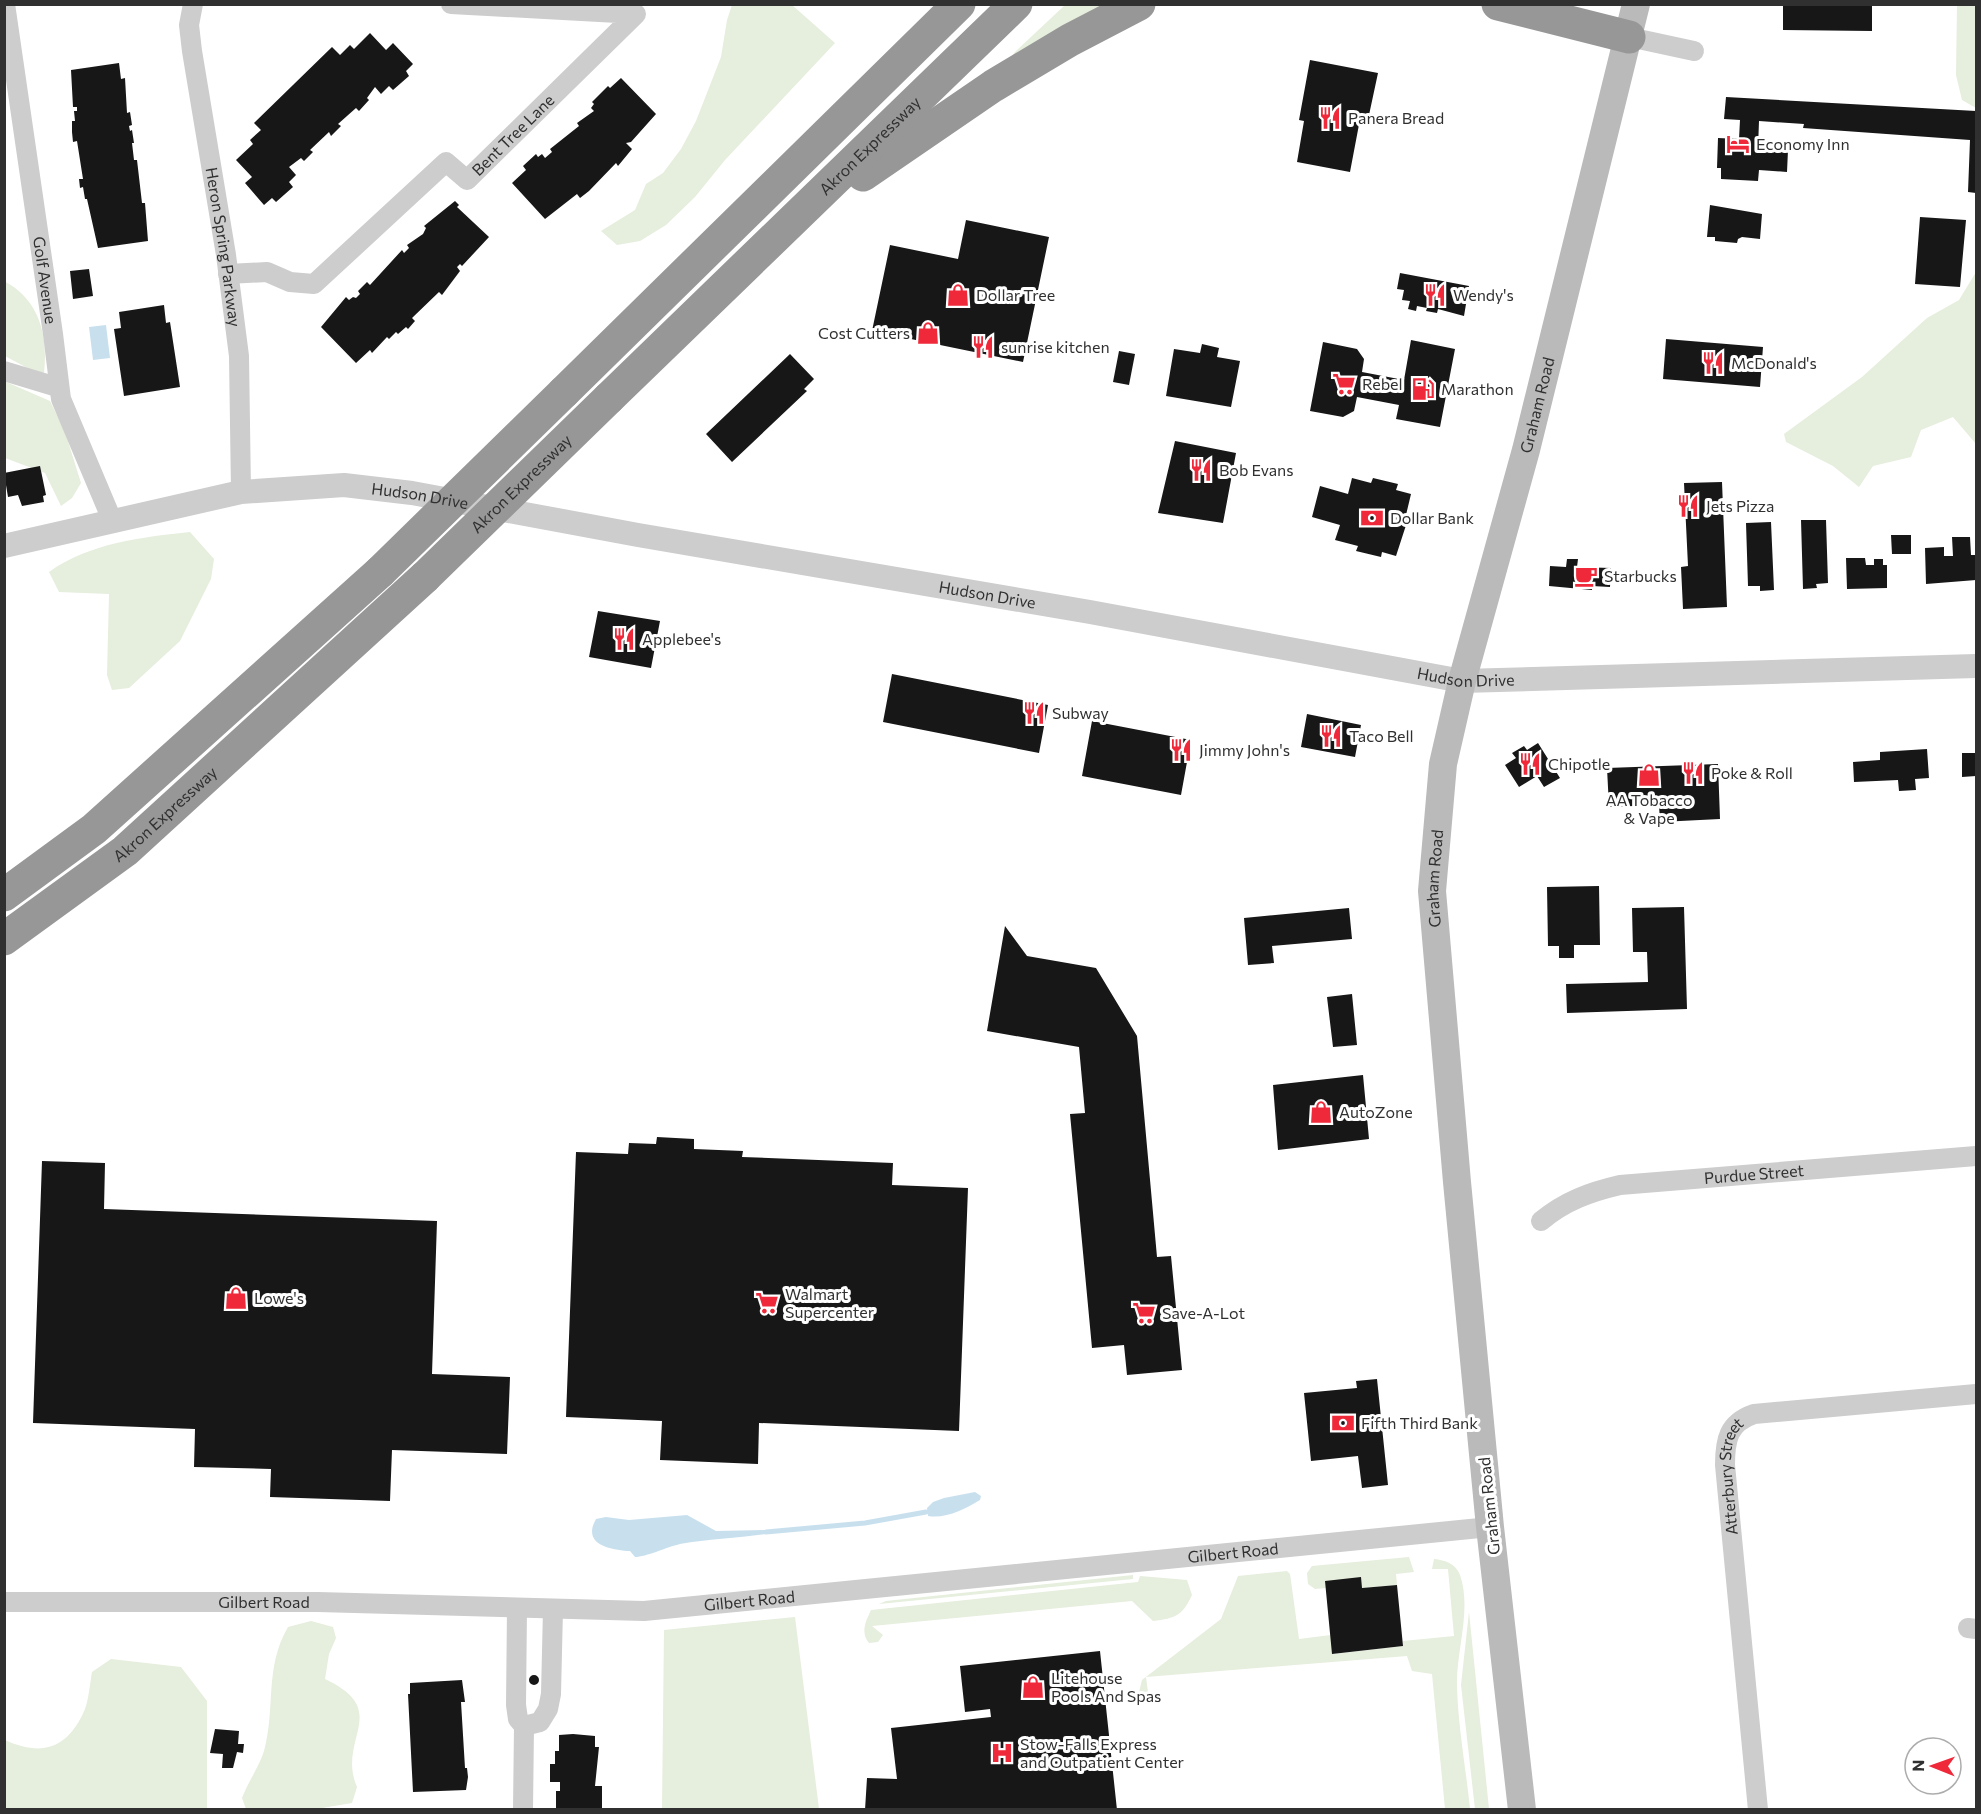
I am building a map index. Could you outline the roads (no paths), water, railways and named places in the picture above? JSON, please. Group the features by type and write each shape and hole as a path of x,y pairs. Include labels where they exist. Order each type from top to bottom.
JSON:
{"highway":[{"path":"4,895 94,829 380,572 959,4"},
{"name":"Akron Expressway","path":"4,939 125,851 425,577 1016,4"},
{"path":"776,237 993,86 1070,40 1139,4"},
{"path":"1498,4 1629,37"}],"main road":[{"name":"Graham Road","path":"1522,1809 1490,1527 1456,1182 1432,891 1443,764 1462,681 1526,450 1636,4"}],"street":[{"name":"Golf Avenue","path":"4,4 53,334 57,387 112,520"},
{"name":"Heron Spring Parkway","path":"193,4 189,25 192,51 239,356 242,492"},
{"name":"Bent Tree Lane","path":"228,274 267,272 290,282 314,284 446,162 467,180 636,14 451,4"},
{"path":"1629,37 1694,51"},
{"path":"4,371 57,387"},
{"name":"Hudson Drive","path":"4,546 242,492 344,485 393,489 638,535 1090,612 1462,681 1977,666"},
{"name":"Purdue Street","path":"1541,1221 1555,1210 1587,1193 1620,1185 1977,1156"},
{"name":"Atterbury Street","path":"1758,1809 1725,1465 1727,1436 1743,1418 1754,1414 1977,1394"},
{"name":"Gilbert Road","path":"4,1602 318,1602 644,1611 1490,1527"},
{"path":"517,1608 516,1705 518,1719 525,1726 523,1809"},
{"path":"525,1726 540,1722 550,1704 553,1609"}],"water":[{"path":"106,325 110,358 93,360 89,327"},
{"path":"975,1492 981,1496 980,1500 968,1507 948,1515 928,1516 927,1508 933,1502"},
{"path":"687,1515 716,1531 766,1530 766,1534 680,1544 635,1557 630,1551 601,1544 592,1535 596,1519 606,1517 629,1520"}],"waterway":[{"path":"766,1532 865,1523 926,1512"}],"place":[{"name":"Panera Bread","path":"1330,118"},
{"name":"Economy Inn","path":"1738,144"},
{"name":"Dollar Tree","path":"958,295"},
{"name":"Wendy's","path":"1435,295"},
{"name":"Cost Cutters","path":"928,333"},
{"name":"sunrise kitchen","path":"983,347"},
{"name":"McDonald's","path":"1713,363"},
{"name":"Rebel","path":"1344,384"},
{"name":"Marathon","path":"1423,389"},
{"name":"Bob Evans","path":"1201,470"},
{"name":"Jets Pizza","path":"1688,506"},
{"name":"Dollar Bank","path":"1372,518"},
{"name":"Starbucks","path":"1586,576"},
{"name":"Applebee's","path":"624,639"},
{"name":"Subway","path":"1034,713"},
{"name":"Taco Bell","path":"1331,736"},
{"name":"Jimmy John's","path":"1181,750"},
{"name":"Chipotle","path":"1530,764"},
{"name":"Poke & Roll","path":"1693,773"},
{"name":"AA Tobacco & Vape","path":"1649,775"},
{"name":"AutoZone","path":"1321,1112"},
{"name":"Lowe's","path":"236,1298"},
{"name":"Walmart Supercenter","path":"767,1303"},
{"name":"Save-A-Lot","path":"1144,1313"},
{"name":"Fifth Third Bank","path":"1343,1423"},
{"name":"Litehouse Pools And Spas","path":"1033,1687"},
{"name":"Stow-Falls Express and Outpatient Center","path":"1002,1753"}]}
